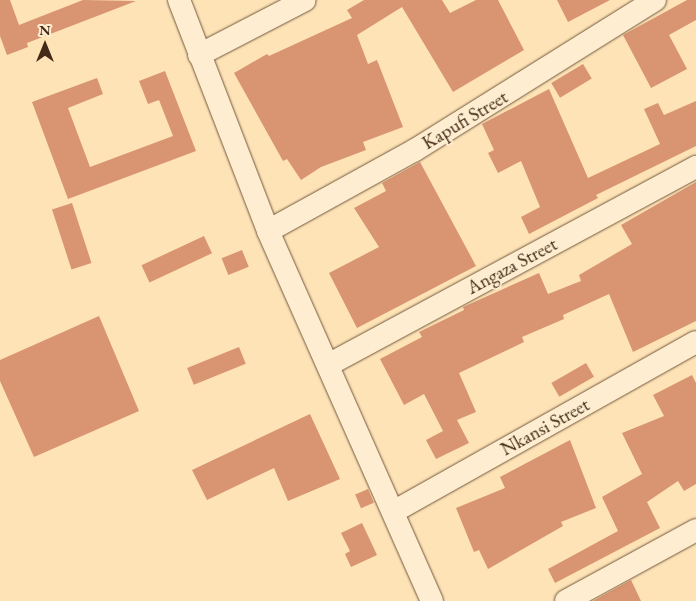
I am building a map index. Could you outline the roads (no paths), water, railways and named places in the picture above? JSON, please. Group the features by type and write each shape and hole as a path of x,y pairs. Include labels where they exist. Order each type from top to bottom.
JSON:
{"street":[{"path":"179,0 268,231 432,601"},
{"path":"200,55 304,0"},
{"name":"Kapufi Street","path":"268,231 415,150 655,0"},
{"name":"Angaza Street","path":"328,365 696,167"},
{"name":"Nkansi Street","path":"393,512 696,342"},
{"path":"566,601 696,530"}]}
